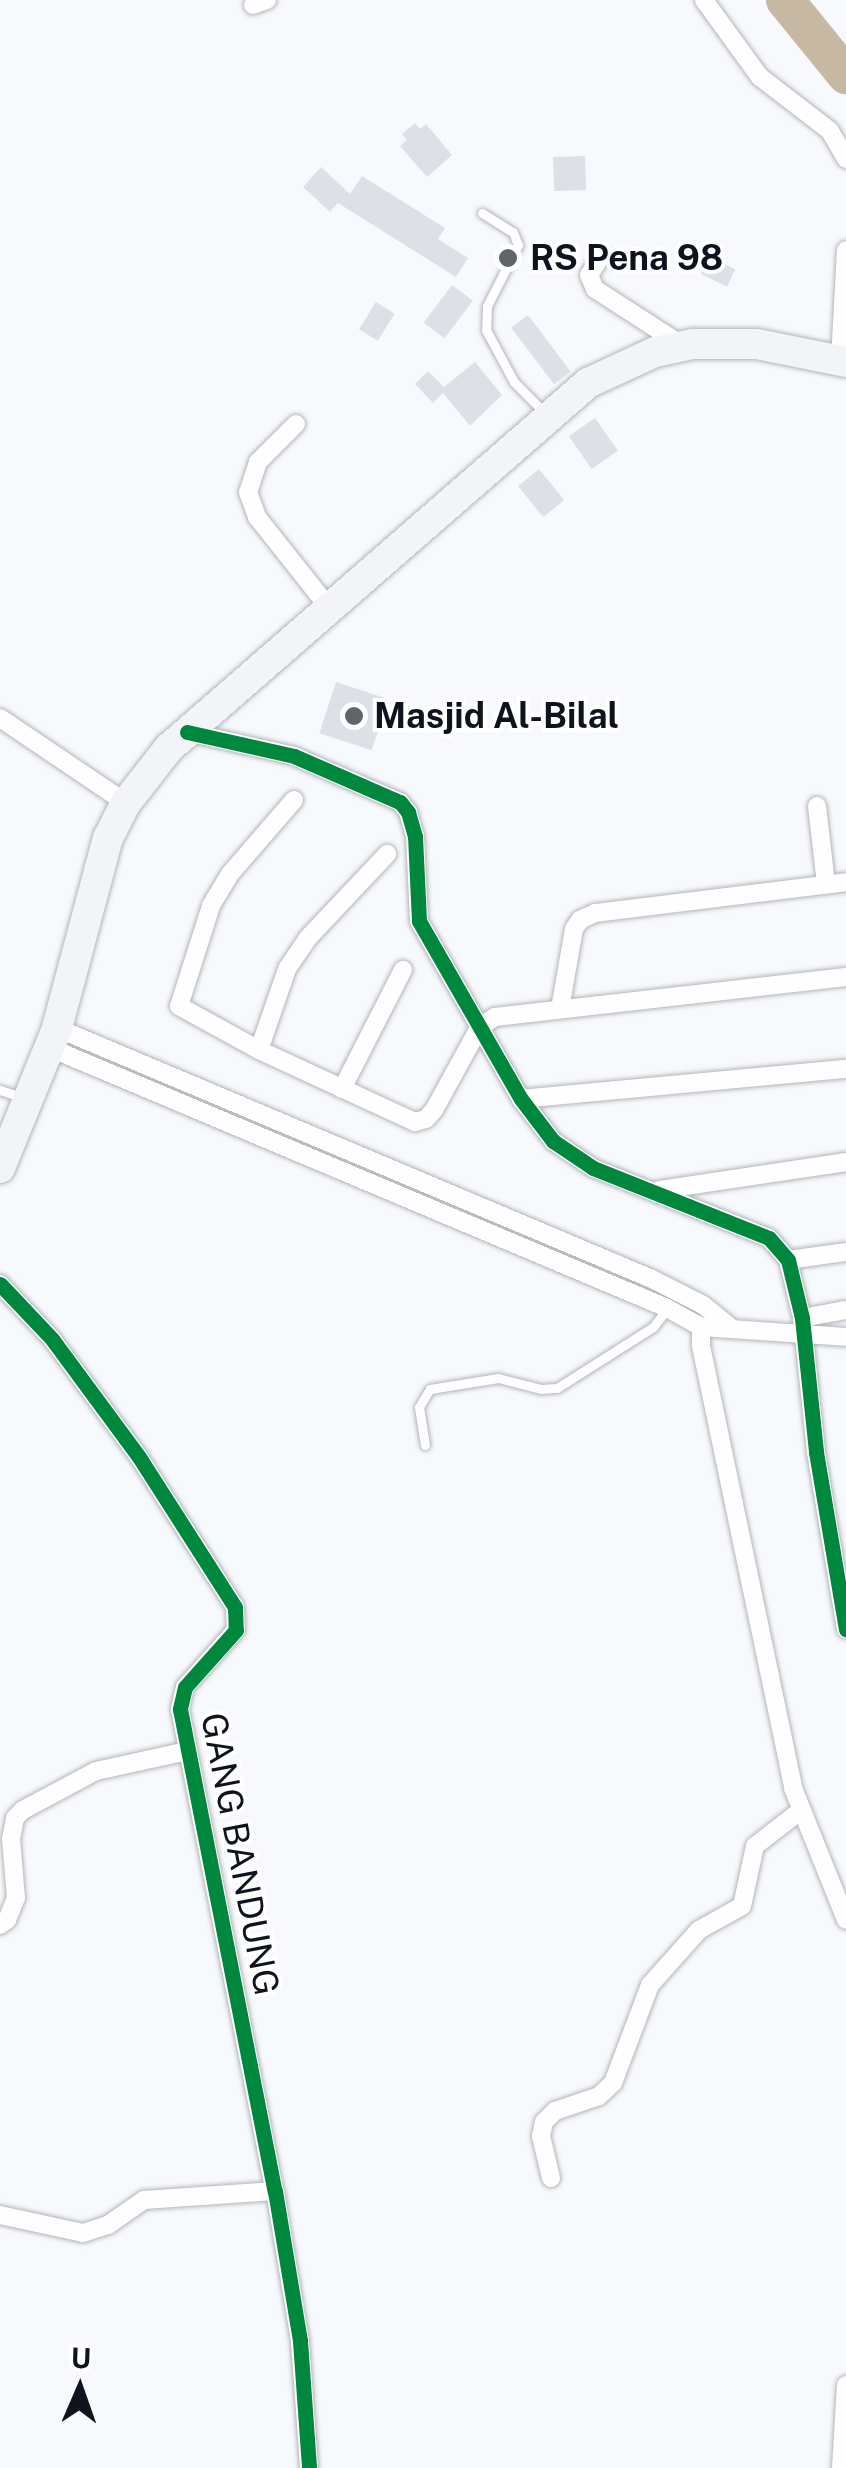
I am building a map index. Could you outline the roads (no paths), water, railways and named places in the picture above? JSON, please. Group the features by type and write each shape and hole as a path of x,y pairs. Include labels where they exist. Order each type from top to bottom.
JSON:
{"main road":[{"path":"0,1168 13,1094 53,1038 108,838 126,803 187,732 588,384 619,367 684,346 756,344 843,361"}],"street":[{"path":"704,0 760,76 830,131 846,159"},
{"path":"843,361 846,250"},
{"path":"601,256 589,275 595,289 684,346"},
{"path":"296,424 258,462 248,492 257,516 329,608"},
{"path":"0,718 126,803"},
{"path":"187,732 294,756 400,802 408,812 415,836 419,920 521,1099 569,1156 769,1238 788,1260 802,1326 816,1452 846,1630"},
{"path":"294,800 230,874 211,906 179,1000 186,1012 259,1050 415,1122 426,1119 479,1028 495,1017 846,977"},
{"path":"817,806 826,884"},
{"path":"259,1050 287,969 388,854"},
{"path":"560,1009 574,929 580,920 595,913 846,882"},
{"path":"342,1089 404,970"},
{"path":"53,1038 668,1308 701,1327 802,1326 846,1337"},
{"path":"53,1038 652,1279 703,1304 729,1326"},
{"path":"521,1099 846,1069"},
{"path":"657,1190 846,1162"},
{"path":"788,1260 846,1252"},
{"name":"GANG BANDUNG","path":"0,1284 42,1326 139,1457 235,1607 236,1630 180,1697 187,1752 275,2191 300,2341 309,2468"},
{"path":"802,1326 846,1310"},
{"path":"701,1327 756,1616 800,1811 846,1920"},
{"path":"0,1925 7,1920 16,1898 11,1840 15,1818 23,1810 96,1771 187,1752"},
{"path":"551,2178 540,2136 544,2122 555,2110 600,2096 613,2083 650,1985 700,1930 742,1906 755,1846 800,1811"},
{"path":"0,2215 83,2233 108,2225 144,2200 275,2191"},
{"path":"841,2468 846,2385"}],"lane":[{"path":"482,213 513,232 518,245 487,306 486,330 514,382 548,416"},
{"path":"425,1445 419,1407 430,1389 498,1378 540,1389 556,1388 653,1327 668,1308"}],"waterway":[{"path":"785,0 846,75"}],"place":[{"name":"RS Pena 98","path":"508,258"},
{"name":"Masjid Al-Bilal","path":"354,716"}]}
